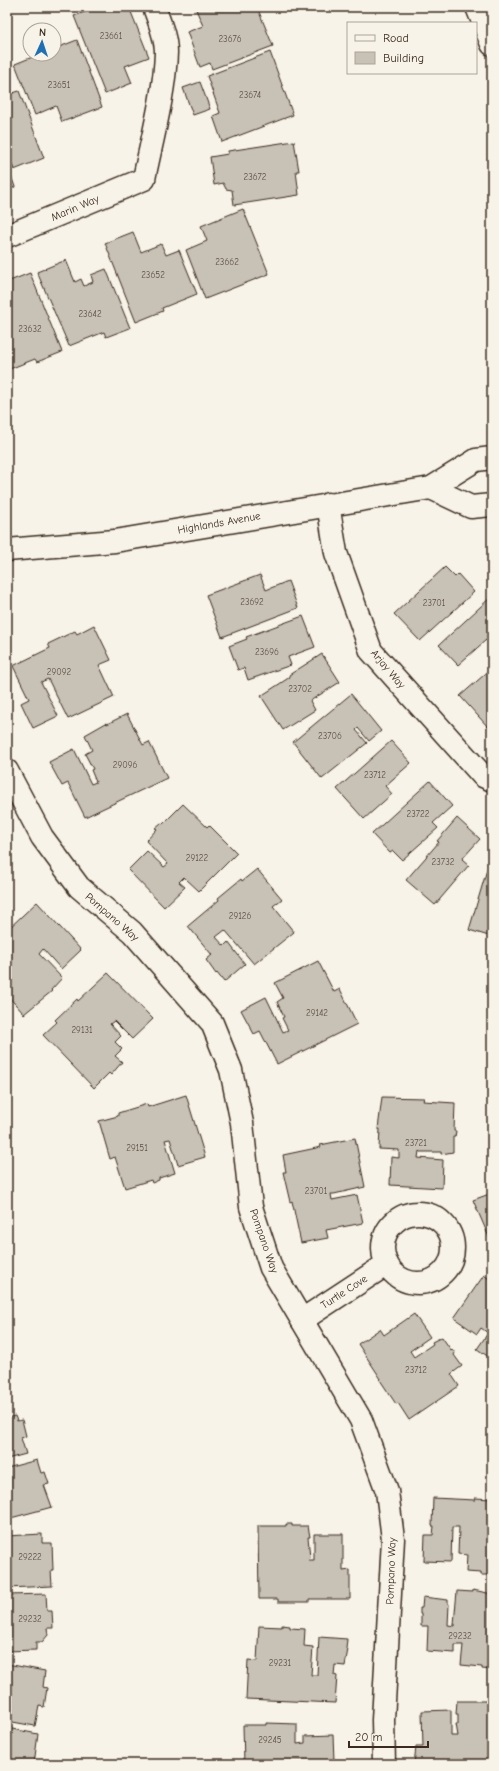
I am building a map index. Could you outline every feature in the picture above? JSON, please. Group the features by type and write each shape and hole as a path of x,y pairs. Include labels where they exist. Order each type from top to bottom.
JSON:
{"street":[{"name":"Marin Way","path":"7,236 144,179 161,91 166,50 163,33 154,7"},
{"path":"477,7 492,44"},
{"name":"Highlands Avenue","path":"7,550 115,541 328,504 431,488 476,460 492,458"},
{"path":"431,488 472,507 492,505"},
{"name":"Arjay Way","path":"328,504 336,553 370,651 483,776 492,780"},
{"name":"Pompano Way","path":"7,771 42,837 79,887 132,932 212,1023 231,1070 242,1124 251,1207 271,1268 361,1420 387,1490 393,1539 383,1720 384,1764"},
{"name":"Turtle Cove","path":"302,1320 387,1264"}],"building":[{"path":"98,7 129,7 149,57 125,66 132,83 105,94 74,16"},
{"path":"195,7 257,7 273,46 212,69 210,63 200,67 187,32 203,26"},
{"path":"77,40 102,107 62,122 56,106 35,115 15,64 22,61 62,62 62,46"},
{"path":"270,52 293,115 222,142 213,116 220,113 207,76"},
{"path":"200,82 210,109 193,115 183,88"},
{"path":"19,91 44,158 14,170 12,164 7,166 7,95"},
{"path":"294,141 299,171 296,171 299,195 234,205 232,190 226,189 223,183 214,185 210,157 228,154 228,151"},
{"path":"10,173 15,187 7,191 7,174"},
{"path":"243,209 269,274 205,299 186,250 207,241 201,226"},
{"path":"133,232 141,252 161,244 166,255 179,250 197,294 162,308 163,311 136,322 105,243"},
{"path":"66,260 75,282 81,279 84,286 93,282 91,275 106,269 130,328 106,337 104,332 69,346 37,272"},
{"path":"30,273 62,352 37,362 35,359 7,370 7,282"},
{"path":"445,567 455,577 458,574 474,592 420,641 394,614"},
{"path":"260,575 266,590 288,581 298,608 222,637 206,595"},
{"path":"492,596 492,646 486,640 458,665 439,645"},
{"path":"303,616 315,647 288,657 291,665 248,680 244,668 238,670 229,646 247,639 246,637"},
{"path":"94,625 111,660 99,665 114,697 68,719 48,679 41,682 58,716 33,728 21,703 29,699 13,666 50,648 48,644 75,631 77,634"},
{"path":"322,654 340,682 310,701 315,710 283,730 261,696 290,677 289,675"},
{"path":"492,668 492,724 488,727 460,696"},
{"path":"351,694 381,731 369,741 358,728 356,730 367,743 322,779 293,742"},
{"path":"127,714 143,745 149,742 167,778 85,817 68,783 62,786 49,762 74,749 91,784 96,782 91,770 93,769 85,754 92,750 85,735 106,723 107,724"},
{"path":"391,741 411,763 385,786 392,794 364,819 337,789"},
{"path":"430,781 452,806 433,823 438,828 402,860 393,851 390,853 372,834"},
{"path":"183,804 207,827 209,825 237,853 199,891 184,877 179,882 185,887 164,907 128,870 147,851 164,867 168,864 146,841 157,829 155,828 161,823 163,824"},
{"path":"457,818 480,839 462,859 469,865 435,905 406,880 439,842 437,841"},
{"path":"492,856 492,937 469,930"},
{"path":"257,869 282,899 273,906 294,932 254,964 225,930 216,937 224,946 228,942 245,964 224,982 206,960 212,955 188,926 241,879 242,881"},
{"path":"37,902 81,950 61,969 43,949 39,954 62,978 51,990 52,991 24,1014 7,995 7,930"},
{"path":"318,961 334,992 340,989 357,1024 277,1064 260,1031 254,1034 241,1010 266,997 283,1032 288,1030 277,1002 283,998 275,983"},
{"path":"108,973 153,1019 132,1039 114,1021 110,1024 121,1036 115,1042 122,1049 115,1056 122,1062 111,1075 109,1073 94,1088 43,1035 57,1022 55,1020 77,999 78,1001"},
{"path":"186,1095 205,1157 178,1165 170,1139 165,1140 175,1173 159,1178 159,1180 152,1183 151,1180 125,1188 115,1157 110,1159 99,1121 118,1116 118,1113 147,1104 148,1107"},
{"path":"382,1097 424,1098 423,1101 455,1103 454,1131 456,1131 455,1137 453,1137 453,1152 441,1154 441,1152 419,1151 418,1158 443,1160 442,1188 390,1185 391,1157 399,1158 399,1150 379,1149 380,1129 378,1129"},
{"path":"355,1138 365,1187 331,1194 332,1200 357,1195 363,1223 326,1230 328,1238 301,1243 292,1201 290,1202 283,1172 286,1172 283,1155 321,1147 320,1145"},
{"path":"492,1193 492,1244 473,1200"},
{"path":"484,1275 492,1281 492,1359 477,1349 488,1333 481,1328 477,1334 454,1318"},
{"path":"414,1314 430,1337 410,1351 414,1357 433,1344 432,1342 442,1337 451,1350 452,1349 455,1353 454,1355 462,1366 451,1374 459,1386 409,1420 398,1403 396,1404 358,1344 380,1329 384,1335"},
{"path":"15,1416 17,1421 22,1420 26,1436 21,1438 26,1454 7,1459 7,1418"},
{"path":"37,1460 41,1473 45,1472 49,1484 44,1485 52,1507 7,1519 7,1468"},
{"path":"433,1498 475,1500 475,1498 492,1499 492,1573 489,1573 489,1575 481,1575 481,1573 466,1572 467,1555 458,1554 459,1527 452,1527 451,1562 424,1561 425,1535 433,1535"},
{"path":"286,1524 292,1524 292,1526 308,1526 310,1537 308,1537 310,1558 308,1560 314,1560 314,1534 343,1534 343,1571 350,1570 350,1599 309,1599 309,1602 278,1602 278,1599 259,1599 258,1526 286,1526"},
{"path":"42,1534 42,1543 52,1543 52,1586 7,1588 7,1536"},
{"path":"473,1590 492,1594 492,1670 482,1669 482,1667 461,1665 463,1645 455,1645 455,1653 427,1651 428,1626 421,1626 420,1608 422,1608 423,1597 448,1600 448,1625 455,1626 457,1591 473,1592"},
{"path":"46,1594 47,1611 52,1611 53,1628 47,1628 48,1635 42,1642 36,1642 36,1650 7,1651 7,1595"},
{"path":"282,1625 290,1626 290,1628 305,1629 304,1646 313,1647 311,1675 317,1675 319,1637 347,1639 346,1649 348,1649 345,1666 335,1665 334,1675 337,1676 335,1703 246,1699 248,1660 257,1661 259,1626 282,1627"},
{"path":"7,1664 45,1671 43,1687 47,1688 44,1707 39,1706 35,1726 7,1721"},
{"path":"457,1701 492,1701 492,1764 414,1764 416,1747 423,1747 422,1711 451,1710 451,1736 458,1736 456,1724 458,1724 458,1714 456,1714"},
{"path":"266,1723 297,1724 297,1744 305,1743 305,1736 333,1735 334,1761 341,1761 341,1764 244,1764 243,1725 266,1725"},
{"path":"7,1728 38,1734 34,1764 7,1764"}]}
